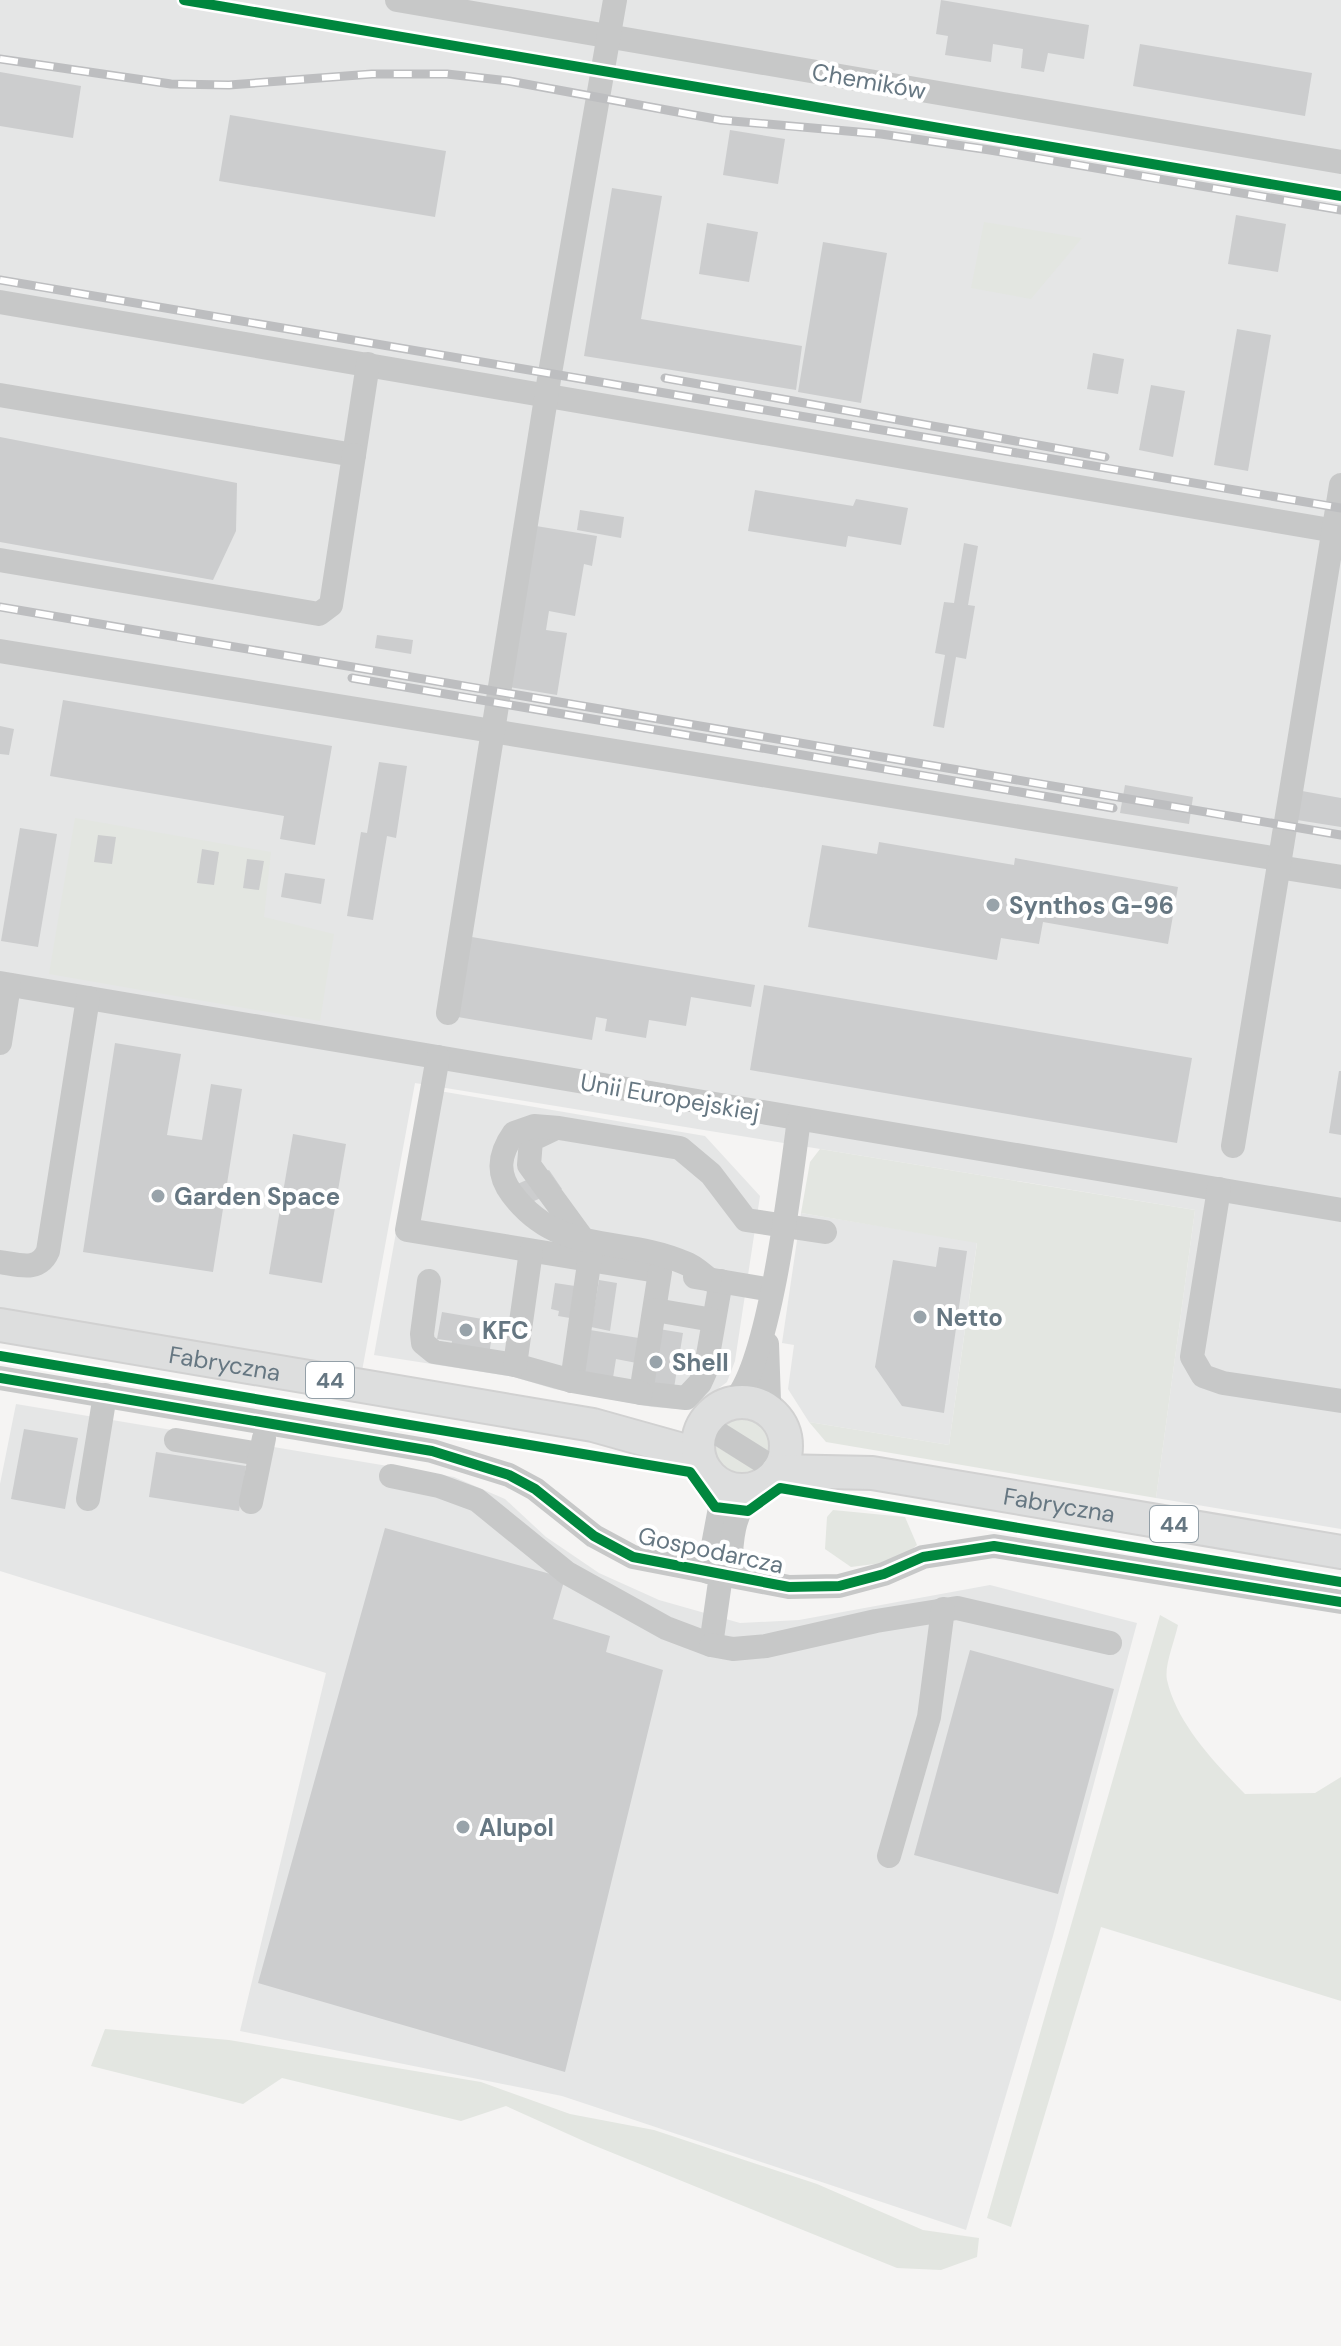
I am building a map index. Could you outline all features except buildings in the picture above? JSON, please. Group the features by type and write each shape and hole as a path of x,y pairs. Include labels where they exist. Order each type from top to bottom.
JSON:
{"main road":[{"name":"Fabryczna","path":"0,1325 593,1425 670,1430 703,1424"},
{"name":"44","path":"703,1424 717,1410 732,1403 754,1404 773,1454 735,1489 708,1471"},
{"path":"703,1424 698,1440 708,1471"},
{"name":"Fabryczna","path":"593,1425 686,1451 708,1471"},
{"name":"Fabryczna","path":"773,1454 1341,1552"}],"street":[{"name":"Chemików","path":"397,0 1341,162"},
{"path":"448,1013 547,395 615,0"},
{"path":"0,302 1337,531"},
{"path":"0,560 319,614 331,605 368,364"},
{"path":"0,395 354,455"},
{"path":"1233,1146 1337,531 1341,485"},
{"path":"0,651 1279,863 1341,877"},
{"path":"0,1043 4,984"},
{"name":"Unii Europejskiej","path":"4,984 1341,1210"},
{"path":"0,1262 34,1266 44,1261 48,1251 88,998"},
{"path":"438,1057 407,1230 531,1251 589,1250 687,1263 716,1281"},
{"path":"732,1403 748,1384 767,1318 799,1119"},
{"path":"772,1290 660,1272 589,1250 557,1234 528,1215 505,1184 500,1172 501,1158 514,1133 534,1126 559,1128 680,1148 711,1174 746,1220 825,1232"},
{"path":"1219,1189 1192,1357 1203,1376 1223,1383 1341,1401"},
{"path":"572,1381 589,1250"},
{"path":"515,1365 531,1251"},
{"path":"641,1393 660,1272"},
{"path":"429,1281 422,1334 427,1348 515,1365 572,1381 675,1399 693,1393 705,1372 716,1281"},
{"path":"655,1310 713,1320"},
{"path":"720,1575 731,1558 739,1510 773,1454 767,1318"},
{"name":"Gospodarcza","path":"0,1378 432,1451 480,1463 535,1489 594,1536 633,1557 789,1587 839,1586 884,1574 923,1557 994,1546 1341,1602"},
{"path":"88,1499 105,1395"},
{"path":"251,1502 266,1424"},
{"path":"703,1424 773,1454"},
{"path":"176,1440 260,1454"},
{"path":"708,1471 720,1508 720,1575 711,1645"},
{"path":"391,1476 439,1486 477,1500 567,1573 666,1628 711,1645 733,1649 766,1646 957,1608 1110,1643"},
{"path":"889,1856 929,1717 943,1609"}],"shaded area":[{"path":"0,0 1341,0 1341,1529 1156,1498 1195,1210 415,1083 362,1371 0,1309"},
{"path":"984,222 1082,238 1031,299 971,288"},
{"path":"75,818 271,852 264,917 334,934 320,1021 49,974"},
{"path":"422,1088 705,1136 760,1196 735,1361 727,1382 690,1410 652,1407 554,1389 514,1377 374,1355"},
{"path":"820,1149 1195,1210 1156,1498 826,1442 809,1422 949,1445 977,1243 801,1213 810,1162"},
{"path":"801,1213 977,1242 949,1445 809,1422 788,1389 794,1345 782,1343"},
{"path":"16,1404 454,1477 505,1499 546,1537 599,1573 659,1600 740,1623 799,1620 990,1585 1137,1623 1053,1936 966,2230 562,2096 240,2031 326,1673 0,1571 0,1484"},
{"path":"737,1416 751,1418 765,1427 774,1444 771,1455 719,1425"},
{"path":"712,1444 759,1472 742,1475 727,1472 717,1461"},
{"path":"833,1510 905,1517 917,1545 898,1561 851,1567 825,1549 827,1517"},
{"path":"1160,1615 1178,1625 1166,1674 1179,1712 1198,1742 1245,1794 1315,1793 1341,1777 1341,2001 1101,1927 1011,2227 987,2218"},
{"path":"105,2029 229,2040 481,2082 570,2114 654,2130 817,2184 923,2230 979,2238 977,2257 941,2270 897,2268 588,2143 506,2106 461,2121 282,2078 243,2104 91,2066"}],"railway":[{"path":"0,59 171,84 229,85 372,74 447,74 509,81 721,120 881,134 990,150 1341,210"},
{"path":"0,280 1341,508"},
{"path":"665,378 1105,457"},
{"path":"0,607 1341,835"},
{"path":"352,678 1113,808"}],"cycle path":[{"path":"184,0 1341,196"},
{"path":"0,1356 690,1472 715,1507 748,1511 780,1488 1341,1582"},
{"path":"0,1378 432,1451 509,1475 535,1489 594,1536 633,1557 789,1587 839,1586 884,1574 923,1557 994,1546 1341,1602"}],"place":[{"name":"Synthos G-96","path":"993,905"},
{"name":"Garden Space","path":"158,1196"},
{"name":"Netto","path":"920,1317"},
{"name":"KFC","path":"466,1330"},
{"name":"Shell","path":"656,1362"},
{"name":"Alupol","path":"463,1827"}]}
